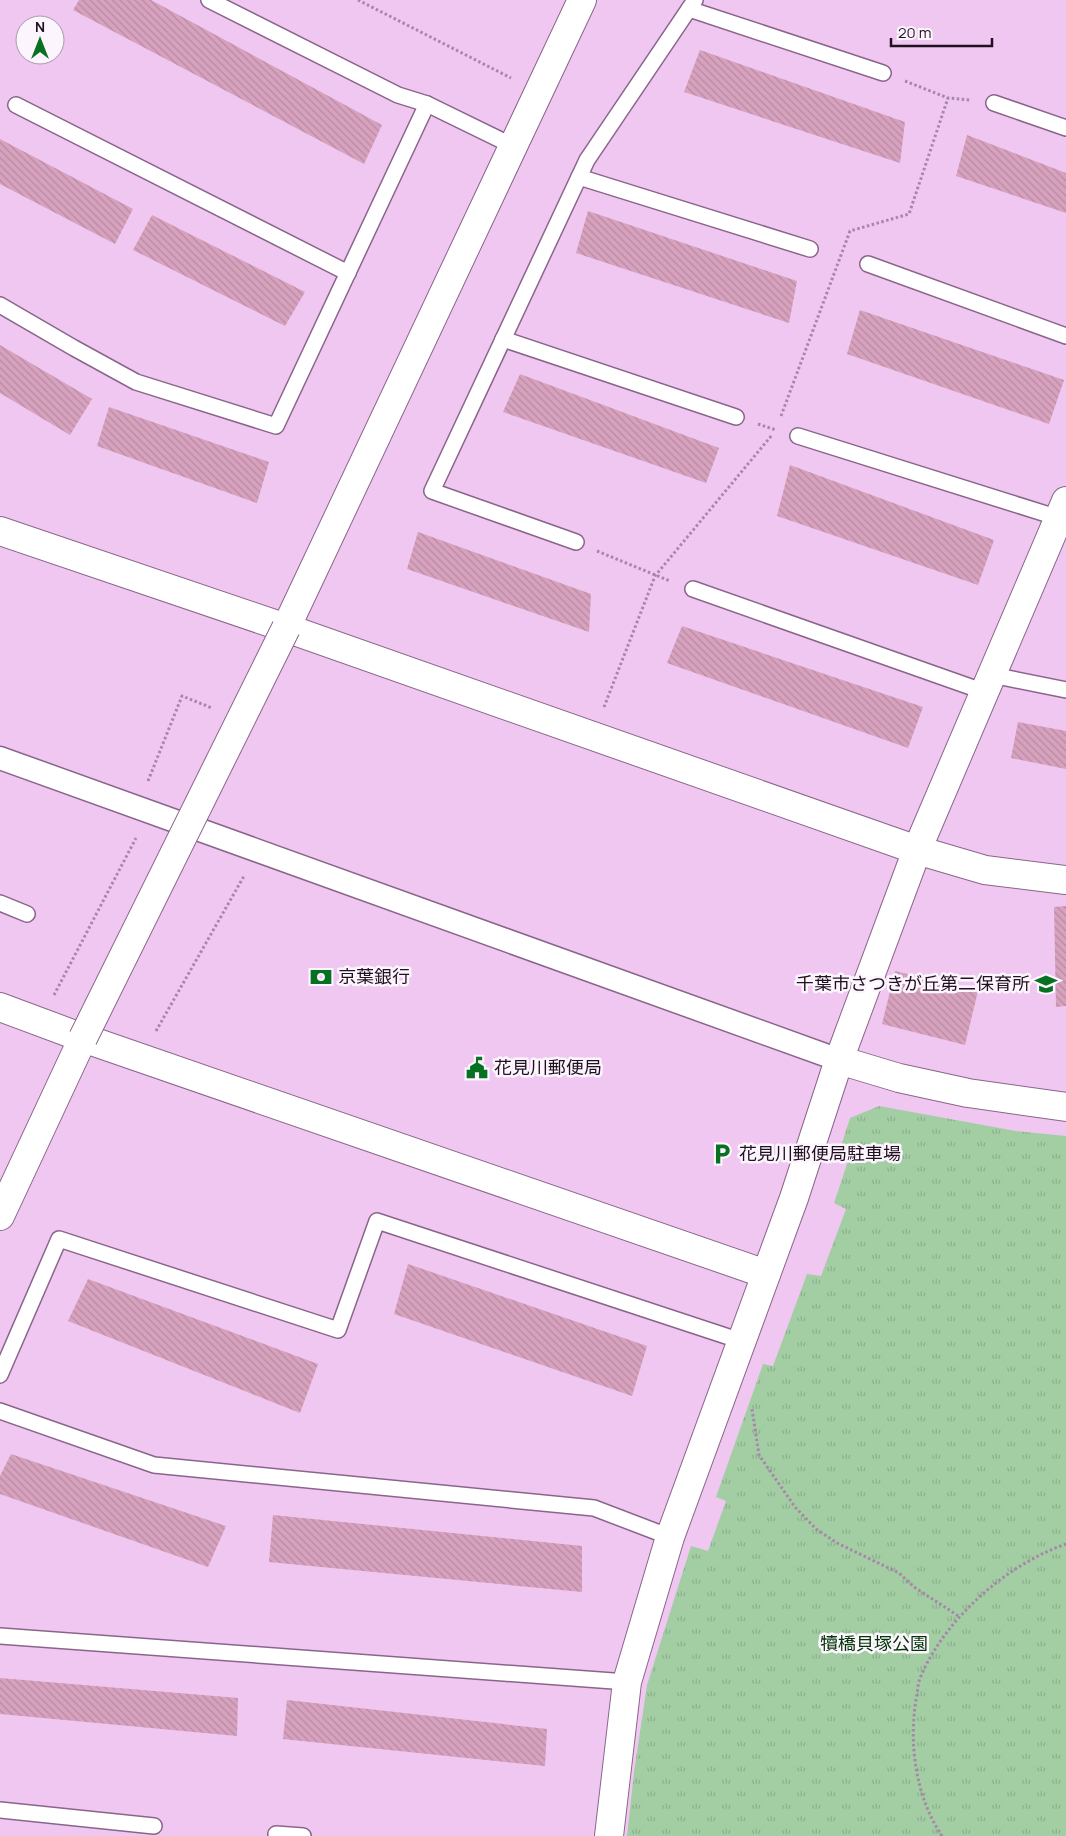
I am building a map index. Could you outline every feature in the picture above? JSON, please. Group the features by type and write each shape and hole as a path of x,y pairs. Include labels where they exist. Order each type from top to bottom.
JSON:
{"street":[{"path":"0,1216 83,1038 286,628 582,0"},
{"path":"609,1836 627,1682 670,1537 794,1198 839,1060 917,850 1064,512"},
{"path":"0,530 286,628 917,850 985,870 1066,880"},
{"path":"0,758 839,1060 898,1078 968,1093 1066,1107"},
{"path":"0,1007 83,1038 766,1274"}],"lane":[{"path":"209,0 398,94 427,104 513,146"},
{"path":"576,542 432,491 587,160 692,4 883,73"},
{"path":"994,103 1066,128"},
{"path":"0,304 136,382 276,426 427,104"},
{"path":"16,105 348,273"},
{"path":"579,177 810,249"},
{"path":"868,264 1066,336"},
{"path":"503,339 736,417"},
{"path":"798,436 1064,512"},
{"path":"693,588 988,684 1066,690"},
{"path":"0,903 27,914"},
{"path":"0,1375 59,1238 338,1330 377,1221 741,1341"},
{"path":"0,1411 154,1465 594,1508 670,1537"},
{"path":"0,1636 627,1682"},
{"path":"0,1810 154,1826"},
{"path":"276,1834 303,1836"}],"path":[{"path":"358,0 539,92"},
{"path":"883,73 948,98 994,103"},
{"path":"593,736 655,576 776,430 850,231 909,214 948,98"},
{"path":"810,249 839,260 868,264"},
{"path":"736,417 798,436"},
{"path":"576,542 655,576 693,588"},
{"path":"40,1022 144,809 182,696 241,720"},
{"path":"141,1058 258,851"},
{"path":"752,1408 759,1455 796,1507 816,1529 837,1542 898,1573 914,1587 960,1617"},
{"path":"942,1836 932,1822 920,1786 913,1752 914,1710 920,1678 934,1650 960,1617 1006,1576 1040,1555 1066,1544"}],"green space":[{"name":"犢橋貝塚公園","path":"879,1106 1016,1131 1066,1136 1066,1836 627,1836 647,1685 691,1546 708,1551 726,1501 716,1497 763,1364 773,1366 807,1274 821,1276 846,1209 834,1203 852,1149 841,1146 850,1118"}],"building":[{"path":"79,0 151,0 382,125 364,164 73,10"},
{"path":"700,50 905,122 900,163 684,92"},
{"path":"967,135 1066,173 1066,213 956,176"},
{"path":"0,139 133,209 115,244 0,184"},
{"path":"588,211 797,281 789,323 576,253"},
{"path":"152,215 305,292 285,326 133,250"},
{"path":"860,310 1064,380 1049,424 847,354"},
{"path":"0,345 92,399 70,435 0,393"},
{"path":"520,374 719,448 706,483 503,412"},
{"path":"109,407 269,462 257,503 97,446"},
{"path":"790,465 994,540 978,585 777,516"},
{"path":"418,532 591,594 589,632 407,569"},
{"path":"682,626 923,707 908,748 667,663"},
{"path":"1018,722 1066,731 1066,769 1011,758"},
{"path":"1066,906 1066,1006 1056,1007 1054,907"},
{"path":"895,971 978,991 965,1045 882,1024"},
{"path":"408,1264 647,1346 632,1396 394,1314"},
{"path":"88,1279 318,1364 300,1413 68,1321"},
{"path":"11,1454 226,1526 208,1567 0,1494 0,1476"},
{"path":"273,1515 582,1546 582,1592 269,1562"},
{"path":"0,1678 238,1698 237,1736 0,1714"},
{"path":"287,1700 547,1729 545,1766 283,1739"}],"place":[{"name":"京葉銀行","path":"321,977"},
{"name":"千葉市さつきが丘第二保育所","path":"1046,984"},
{"name":"花見川郵便局","path":"477,1068"},
{"name":"花見川郵便局駐車場","path":"722,1154"}]}
